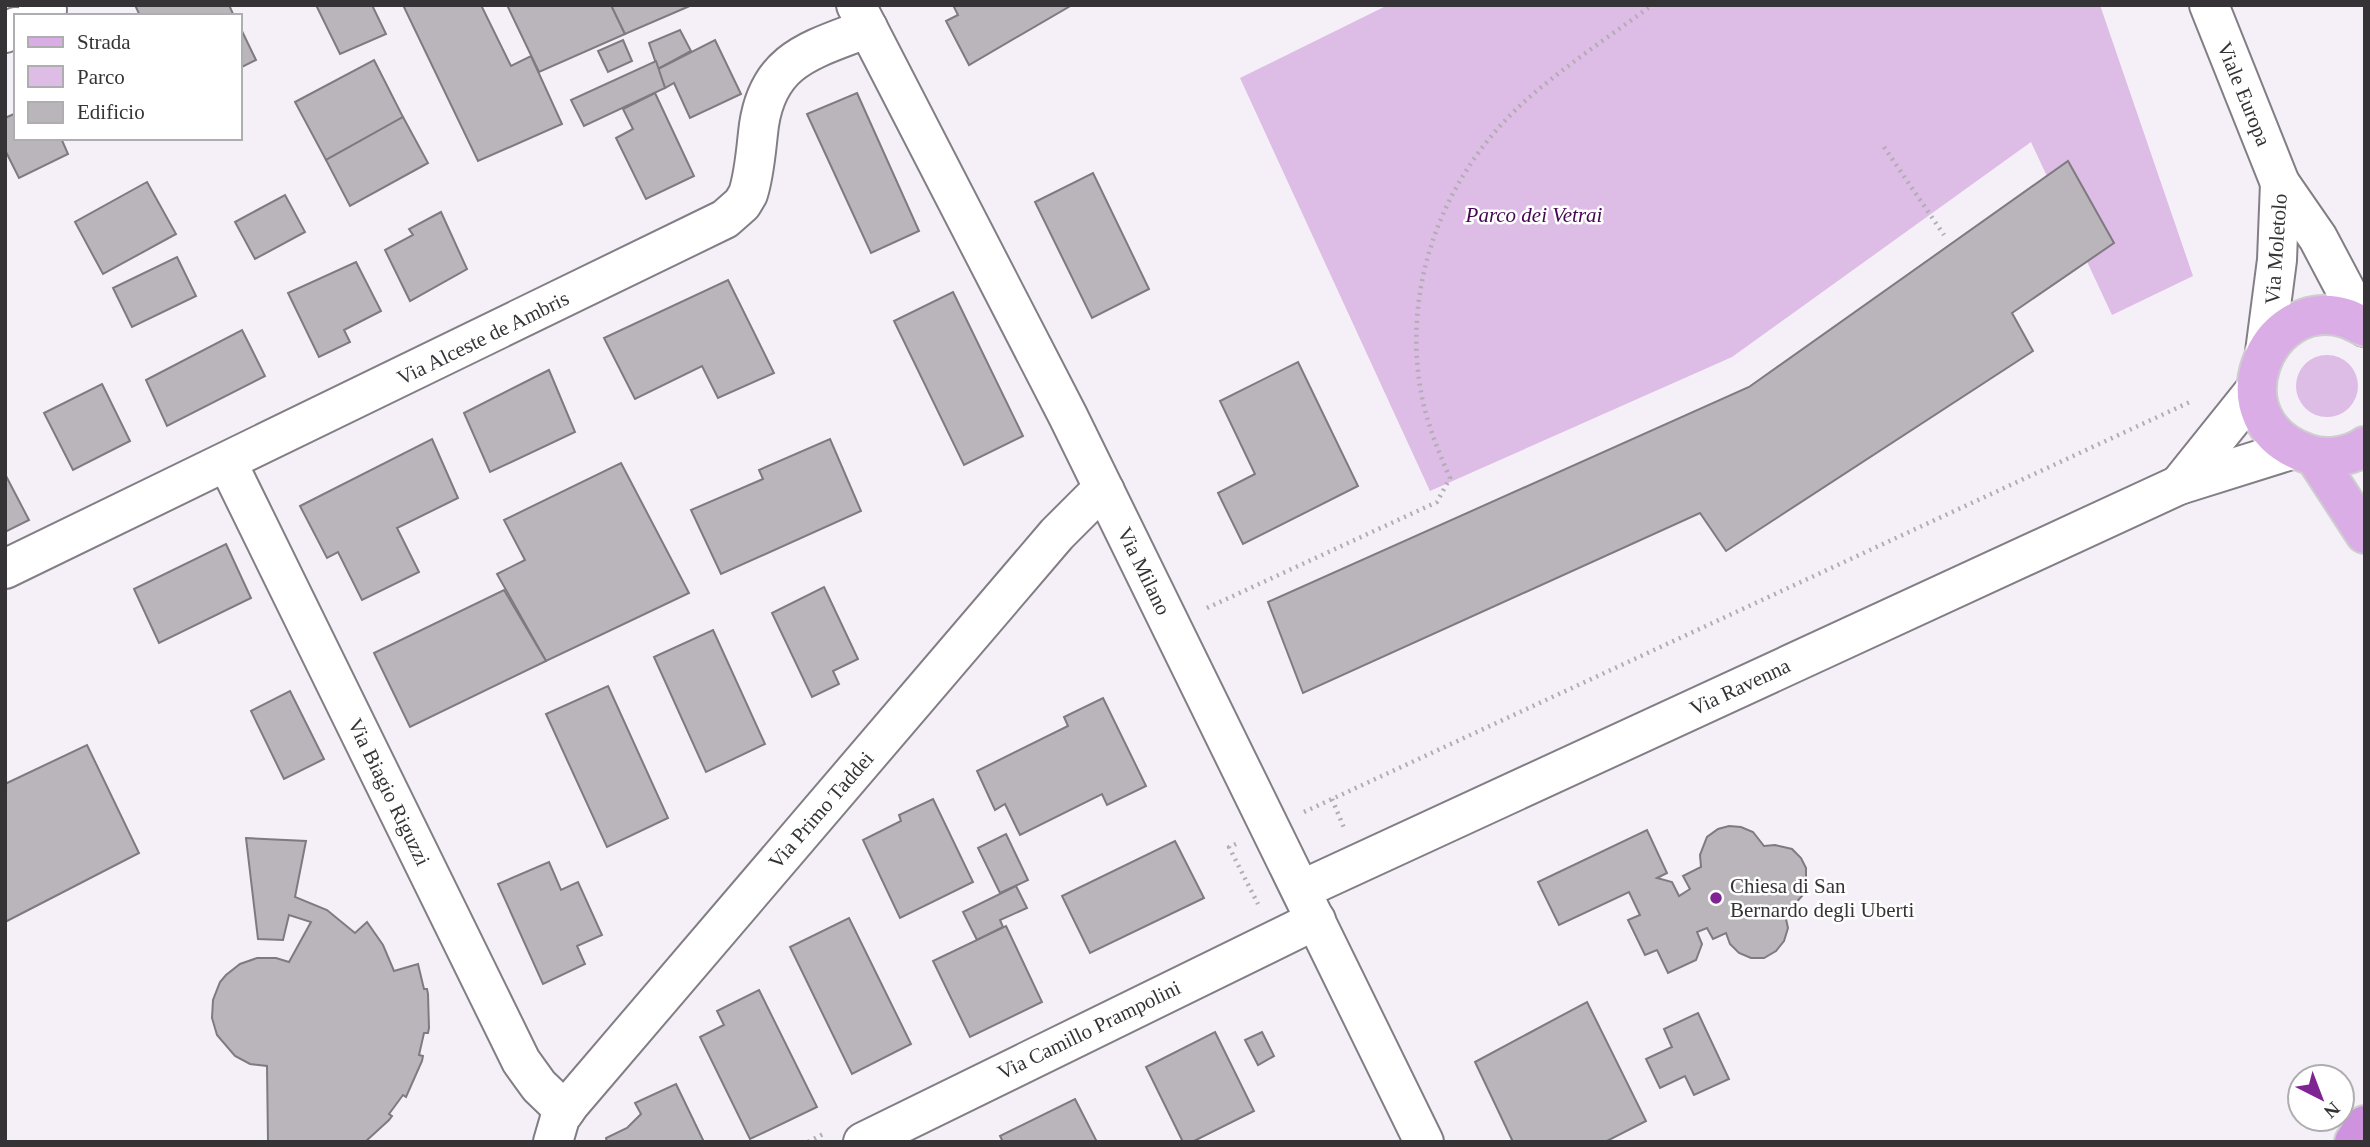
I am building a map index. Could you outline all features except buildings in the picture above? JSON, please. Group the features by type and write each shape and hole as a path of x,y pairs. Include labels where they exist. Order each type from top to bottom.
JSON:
{"highway":[{"path":"2355,1142 2365,1125"},
{"path":"2355,1142 2365,1130"}],"main road":[{"name":"Via Moletolo","path":"2256,389 2257,375 2265,352 2281,333 2302,321 2319,316 2344,317 2365,327"},
{"path":"2256,389 2261,413 2274,434 2304,453 2365,534"},
{"path":"2304,453 2332,457 2365,446"}],"street":[{"name":"Viale Europa","path":"2209,5 2280,183"},
{"name":"Via Milano","path":"862,17 1105,491 1424,1142"},
{"name":"Via Alceste de Ambris","path":"5,569 724,219 748,194 764,102 773,81 804,55 862,17"},
{"name":"Via Moletolo","path":"2280,183 2318,238 2365,327"},
{"name":"Via Moletolo","path":"2265,352 2277,260 2280,183"},
{"path":"2179,485 2256,389"},
{"path":"2179,485 2304,453"},
{"name":"Via Biagio Riguzzi","path":"227,462 521,1062 539,1086 559,1126"},
{"name":"Via Ravenna","path":"1309,905 2179,485"},
{"name":"Via Primo Taddei","path":"559,1126 1057,534 1085,505 1105,491"},
{"name":"Via Camillo Prampolini","path":"863,1142 1309,905"}],"path":[{"path":"1170,624 1437,502 1450,478 1434,439 1423,401 1416,345 1425,267 1441,215 1467,167 1502,124 1545,84 1652,5"},
{"path":"1884,147 1944,235"}],"green space":[{"name":"Parco dei Vetrai","path":"1388,5 2100,5 2193,276 2112,315 2031,142 1732,357 1430,491 1240,78"},
{"path":"2327,355 2339,357 2349,364 2356,374 2356,398 2349,408 2339,415 2327,417 2315,415 2305,408 2298,398 2296,386 2298,374 2305,364 2315,357"}],"place":[{"name":"Chiesa di San Bernardo degli Uberti","path":"1716,898"}]}
